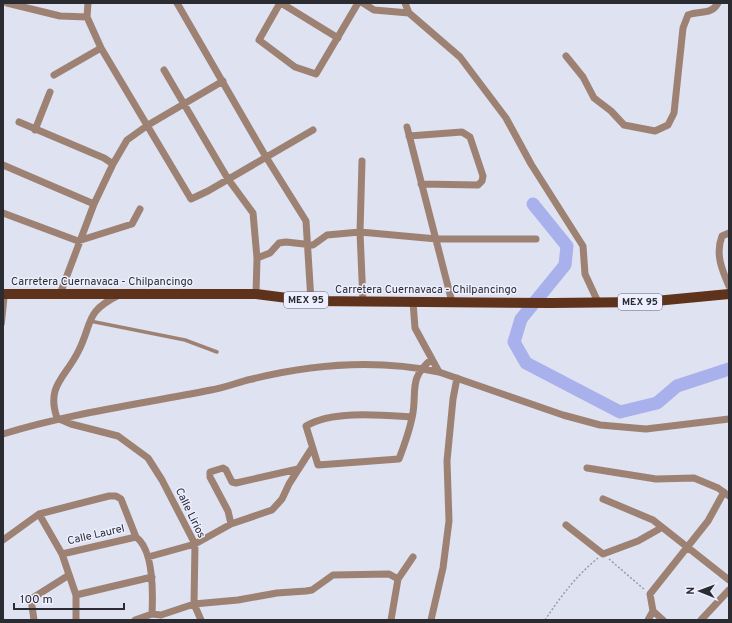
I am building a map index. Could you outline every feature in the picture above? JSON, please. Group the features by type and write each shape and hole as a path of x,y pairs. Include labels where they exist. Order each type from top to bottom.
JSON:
{"main road":[{"name":"Carretera Cuernavaca - Chilpancingo","path":"4,294 256,294 311,301 518,302 551,304 645,302 729,294"}],"street":[{"path":"7,3 60,16 87,17"},
{"path":"88,3 87,17 101,48 191,199 228,180 313,130"},
{"path":"177,3 266,157 306,220 311,301"},
{"path":"338,38 281,3 259,40 295,67 316,74 338,38 358,3"},
{"path":"363,3 374,10 409,13"},
{"path":"405,3 409,13 460,57 506,118 531,164 583,246 585,274 598,302"},
{"path":"566,56 583,77 594,98 611,111 624,125 655,131 668,125 674,113 682,28 688,15 695,12 708,13 716,8 718,3"},
{"path":"54,75 101,48"},
{"path":"164,70 228,180 253,213 257,258 256,294"},
{"path":"64,294 78,241 113,164 127,140 148,125 223,81"},
{"path":"35,130 50,92"},
{"path":"19,122 104,158 113,164"},
{"path":"407,127 452,302"},
{"path":"409,136 462,132 466,133 470,137 483,176 482,181 478,185 421,184"},
{"path":"362,160 360,232 363,302"},
{"path":"3,165 94,204"},
{"path":"3,213 78,241 132,224 140,209"},
{"path":"257,258 270,253 279,243 286,242 308,246 313,245 327,236 360,232 437,239 536,240"},
{"path":"729,233 722,236 719,244 720,264 729,286"},
{"path":"57,418 53,406 54,392 63,373 78,352 89,320 96,310 106,302 123,294"},
{"path":"413,302 415,328 439,372"},
{"path":"412,417 358,415 328,418 313,422 306,426 318,464 399,459 412,417 414,385 421,368 432,359"},
{"path":"3,434 57,418 214,390 252,379 315,367 362,363 421,368 439,372 563,415 600,425 646,429 727,420 729,426"},
{"path":"431,620 443,568 449,521 447,461 453,399 458,378"},
{"name":"Calle Lirios","path":"57,418 71,424 118,436 148,458 162,480 195,544 194,604"},
{"path":"148,557 195,544 231,524 272,510 277,506 312,448"},
{"path":"231,524 228,511 210,477 213,470 223,468 226,470 232,482 236,483 298,469"},
{"path":"587,468 656,479 694,478 726,494 708,520 650,594 653,611 663,620"},
{"path":"3,540 39,514 109,496 116,496 121,499 136,537 140,540 148,557 152,577 152,614"},
{"path":"603,499 653,520 661,528 729,580"},
{"path":"39,514 62,554 69,574 76,595 76,620"},
{"path":"566,525 603,554 638,541 661,528"},
{"name":"Calle Laurel","path":"62,554 136,537"},
{"path":"391,620 398,579 414,557"},
{"path":"34,620 31,599 69,574"},
{"path":"135,620 152,614 160,615 194,604 238,600 276,593 312,590 333,575 389,574 398,579"},
{"path":"76,595 152,577"},
{"path":"701,620 729,590"},
{"path":"194,604 201,620"},
{"path":"648,620 653,611"}],"lane":[{"path":"3,324 4,294"},
{"path":"89,320 185,340 217,352"}],"path":[{"path":"545,620 561,595 582,572 603,554 650,594"}],"waterway":[{"path":"533,204 567,246 565,265 521,319 514,342 526,363 620,412 657,403 677,386 729,369"}]}
